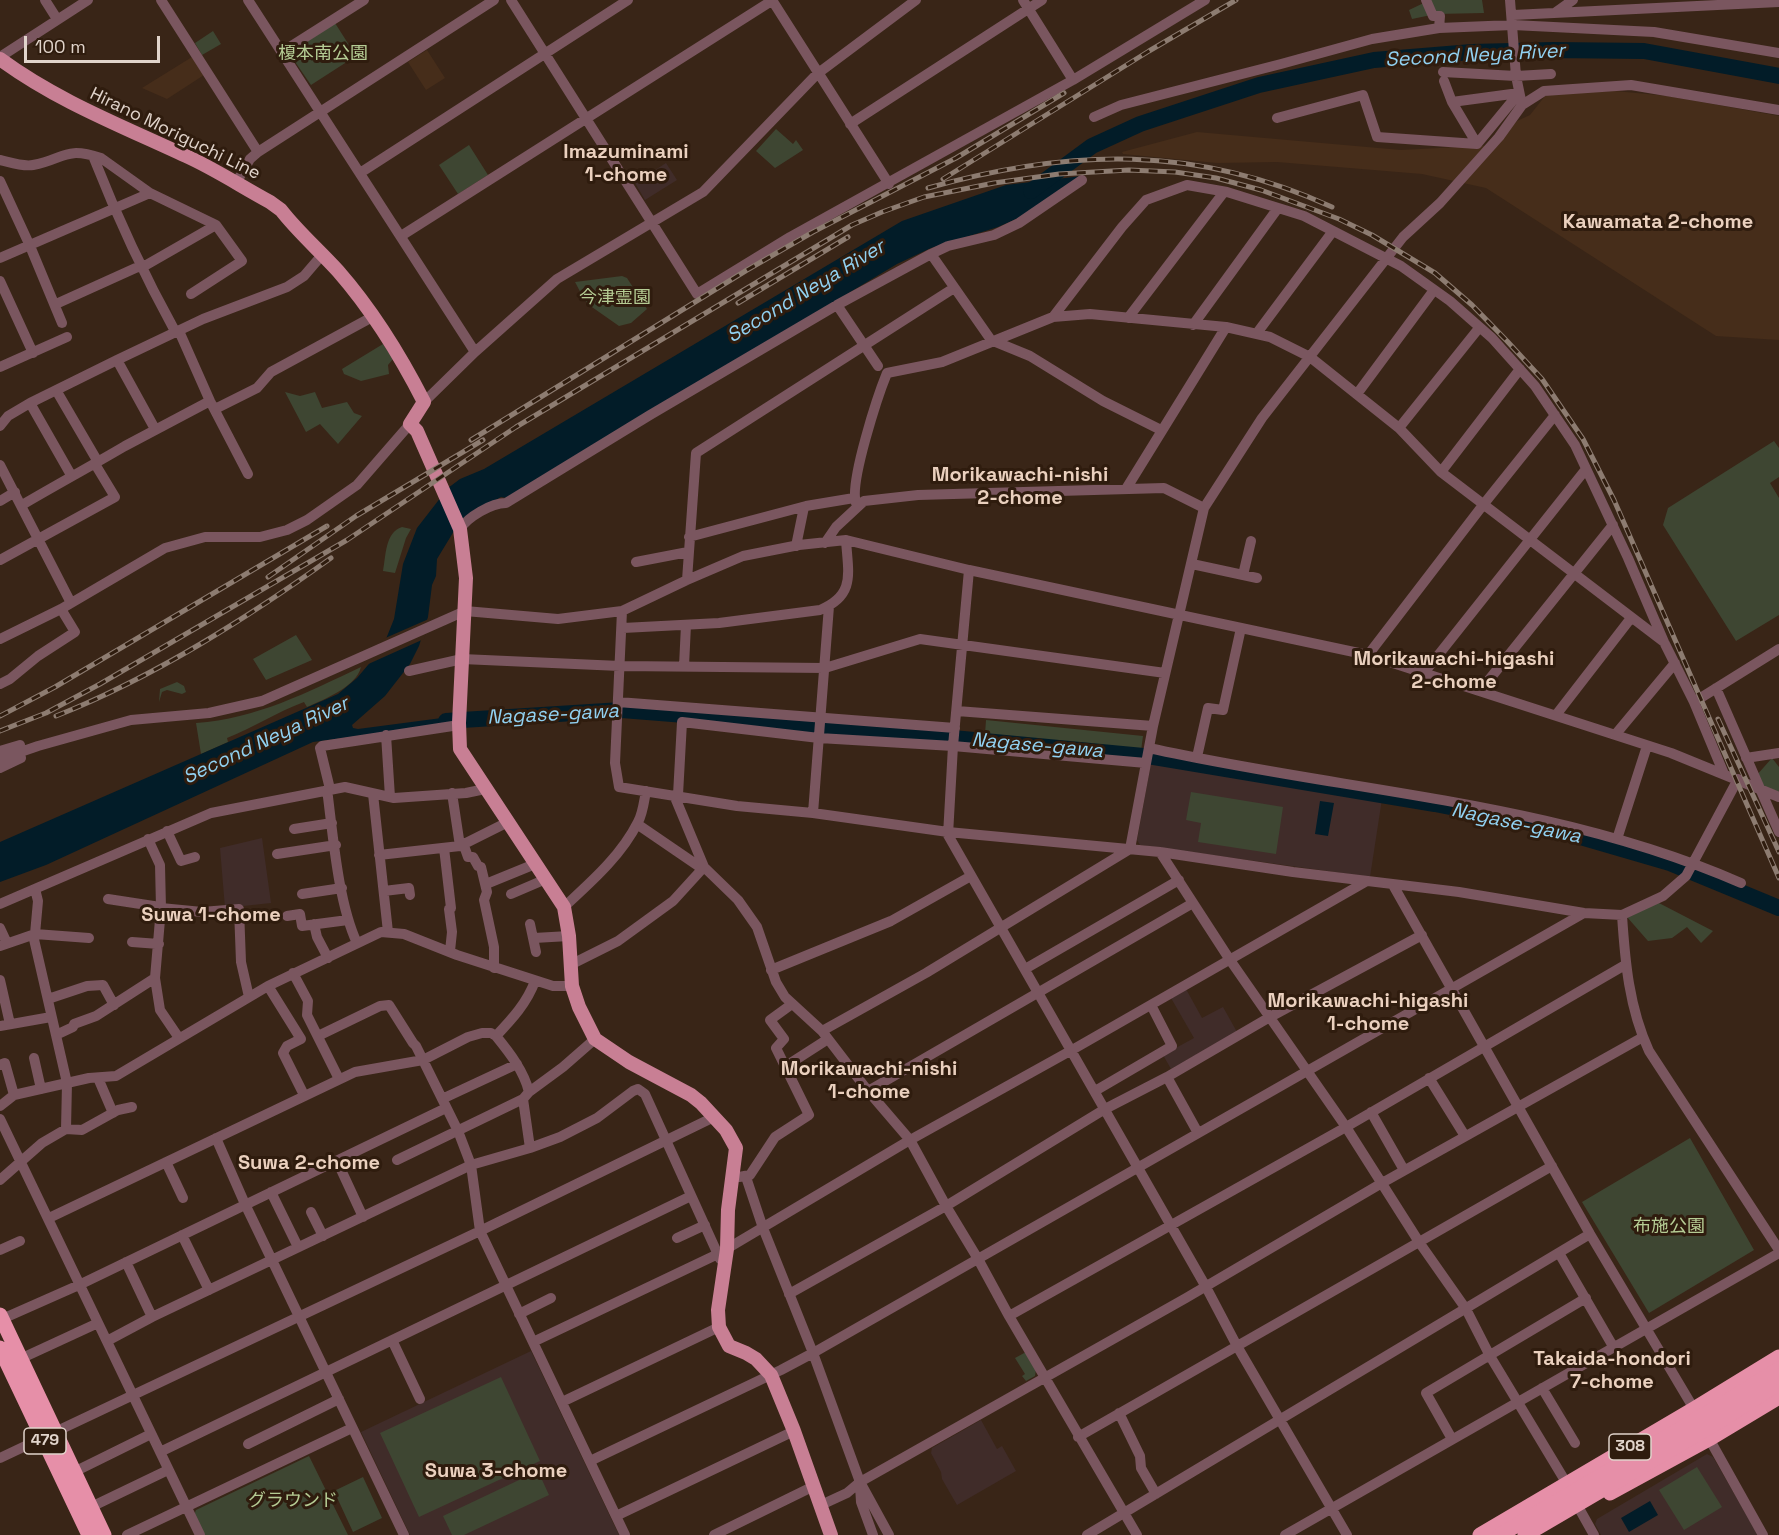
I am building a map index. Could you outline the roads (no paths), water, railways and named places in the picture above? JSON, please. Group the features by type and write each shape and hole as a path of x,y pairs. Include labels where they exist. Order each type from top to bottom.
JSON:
{"highway":[{"name":"479","path":"1,1318 20,1359 89,1535"},
{"name":"479","path":"0,1348 49,1435 74,1472 104,1535"},
{"name":"308","path":"1480,1535 1779,1357"},
{"path":"1500,1535 1779,1369"},
{"path":"1525,1535 1723,1419 1779,1383"},
{"name":"308","path":"1536,1535 1709,1439 1779,1396"}],"main road":[{"name":"Hirano Moriguchi Line","path":"0,58 52,94 145,139 185,155 281,210 339,272 374,316 401,357 424,402"},
{"path":"424,402 410,424 417,431 425,454 460,528 466,578 459,721 460,749 484,789 564,907 569,936 572,986 579,1007 595,1038 629,1062 692,1095 726,1130 736,1148 740,1178 728,1210 719,1292 719,1327 729,1346 756,1359 771,1375 794,1431 831,1535"}],"street":[{"path":"45,0 57,19"},
{"path":"0,58 87,0"},
{"path":"161,0 258,152"},
{"path":"248,0 476,352"},
{"path":"282,52 364,0"},
{"path":"236,183 250,159 258,152 494,0"},
{"path":"511,0 697,294 790,237 1073,80 1205,0"},
{"path":"360,173 628,0"},
{"path":"400,236 772,0 889,184"},
{"path":"424,402 557,279 654,223 702,192 817,74 916,0"},
{"path":"850,124 1026,4 1041,0"},
{"path":"1426,0 1433,16 1440,16 1439,28"},
{"path":"1510,0 1516,76 1522,105"},
{"path":"1094,117 1121,105 1372,39 1439,28 1513,20 1573,0"},
{"path":"1675,9 1687,0"},
{"path":"1557,7 1675,9 1779,2"},
{"path":"1026,4 1073,80"},
{"path":"1513,20 1654,32 1779,53"},
{"path":"1477,144 1452,102 1443,76 1551,74"},
{"path":"786,1066 825,1035 879,1001 1131,849 1164,673 1204,507 1262,418 1403,237 1440,203 1499,137 1522,105 1544,91 1630,85 1779,110"},
{"path":"1452,102 1519,93"},
{"path":"1477,144 1519,93"},
{"path":"1277,118 1363,95 1377,137 1477,144"},
{"path":"0,160 30,166 71,152 100,158 150,193 216,225 242,261 191,294"},
{"path":"93,156 141,267 177,332 248,474"},
{"path":"460,528 468,520 493,506 506,503 837,305 930,254 948,246 994,235 1019,223 1082,180"},
{"path":"0,181 56,304 62,323"},
{"path":"1053,317 1122,227 1146,200 1187,185 1224,192 1304,216 1387,258 1434,290 1492,338 1535,386 1575,445 1664,642 1694,702 1724,774"},
{"path":"1128,318 1224,192"},
{"path":"0,258 150,193"},
{"path":"1193,325 1278,208"},
{"path":"56,304 141,267 216,225"},
{"path":"1257,333 1333,231"},
{"path":"930,254 992,340 1030,356 1103,401 1161,430"},
{"path":"0,426 8,416 30,403 117,360 203,319 286,287 304,276 322,255"},
{"path":"0,281 33,352"},
{"path":"687,580 696,453 954,288"},
{"path":"1357,394 1434,290"},
{"path":"825,543 856,502 855,485 882,368 837,305"},
{"path":"882,368 942,362 1053,317 1090,314 1226,327 1257,333 1310,357 1399,428 1441,472 1664,642"},
{"path":"22,506 71,475 155,429 256,388 271,372 374,316"},
{"path":"1126,489 1226,327"},
{"path":"1399,428 1479,328"},
{"path":"0,368 67,337"},
{"path":"117,360 155,429"},
{"path":"1441,472 1520,369"},
{"path":"0,560 115,497 56,390"},
{"path":"30,403 71,475"},
{"path":"1368,655 1555,415"},
{"path":"0,639 66,606 148,556 168,547 205,537 260,537 287,530 307,520 357,485 410,424"},
{"path":"0,465 38,538 75,632 0,684"},
{"path":"1424,673 1586,468"},
{"path":"689,537 804,507 918,495 1164,488 1204,507"},
{"path":"0,501 15,492"},
{"path":"796,546 804,507"},
{"path":"1480,691 1613,525"},
{"path":"622,628 764,619 820,610 842,597 848,584 846,540"},
{"path":"0,759 131,720 209,713 245,706 280,694 465,611 558,619 622,611 743,556 846,540 969,570 1368,655 1647,746 1738,779 1779,797"},
{"path":"1243,575 1251,541"},
{"path":"636,562 688,552"},
{"path":"1192,564 1257,578"},
{"path":"969,570 953,746 948,832 1206,1287 1237,1346 1347,1535"},
{"path":"813,813 829,606"},
{"path":"622,611 615,763 619,787 737,806 813,813 948,832 1160,852 1295,872 1459,892 1584,913 1622,915 1663,896 1686,876 1738,779"},
{"path":"1556,715 1631,618"},
{"path":"684,666 686,625"},
{"path":"1197,757 1208,708 1223,710 1241,628"},
{"path":"410,671 462,659 620,666 825,668 921,639 1164,673"},
{"path":"1694,702 1779,649"},
{"path":"1615,735 1675,663"},
{"path":"1716,688 1779,832"},
{"path":"618,707 821,717 955,728"},
{"path":"957,711 1153,726"},
{"path":"357,943 348,920 332,823 329,789 320,748 386,735 401,728 459,721"},
{"path":"1137,1535 1078,1437 910,1140 868,1091 825,1035 785,997 776,982 757,927 738,900 704,867 676,795 681,722 819,738 953,746 1146,763"},
{"path":"386,735 390,797"},
{"path":"0,751 24,744 38,746"},
{"path":"0,768 29,754 38,746"},
{"path":"1617,839 1647,746"},
{"path":"1149,749 1441,799 1568,824 1694,863 1741,883"},
{"path":"1746,758 1779,753"},
{"path":"0,904 211,813 345,787 390,797 466,794 484,789"},
{"path":"564,907 621,849 637,824 646,791"},
{"path":"452,793 462,844 468,857 473,857 481,867 486,884 487,892 484,900 494,947 494,968"},
{"path":"373,794 388,932"},
{"path":"379,855 462,844 507,822"},
{"path":"294,829 332,823"},
{"path":"637,824 697,866 704,867"},
{"path":"167,831 181,861 195,857"},
{"path":"147,839 160,865 159,944 154,978 160,1010 179,1038"},
{"path":"277,854 336,845"},
{"path":"444,848 451,908 449,909 452,932 450,951"},
{"path":"1160,852 1230,960 1346,1127 1419,1242 1466,1309 1490,1356 1567,1484"},
{"path":"486,884 535,864"},
{"path":"570,965 618,941 673,901 704,867"},
{"path":"771,969 891,921 971,876"},
{"path":"511,894 546,879"},
{"path":"1025,969 1179,880"},
{"path":"533,1342 723,1257 763,1228 910,1140 1367,881"},
{"path":"1393,885 1590,1234 1694,1409 1763,1535"},
{"path":"302,894 342,888"},
{"path":"384,891 410,888"},
{"path":"35,889 38,901 34,934 67,1083 66,1129"},
{"path":"108,899 202,912 238,909 241,962 249,997"},
{"path":"868,1091 1193,903"},
{"path":"590,1461 813,1353 1584,913"},
{"path":"287,916 300,914 302,926 348,920"},
{"path":"1285,1535 1614,1348 1779,1251 1649,1051 1643,1037 1625,965 1622,915"},
{"path":"314,924 317,937 328,958"},
{"path":"530,924 536,952"},
{"path":"0,928 4,945 34,934 89,938"},
{"path":"0,1107 14,1095 67,1083 116,1076 268,986 381,932 404,934 535,981 553,986 572,986"},
{"path":"789,1294 946,1206 1105,1108 1167,1077 1270,1017 1422,935"},
{"path":"534,938 569,936"},
{"path":"132,942 159,944"},
{"path":"1009,1316 1346,1127 1625,965"},
{"path":"293,973 308,1001 307,1015 339,1079"},
{"path":"56,1035 114,1005 154,978"},
{"path":"0,980 5,1025 51,1017"},
{"path":"496,1036 530,995 535,981"},
{"path":"48,999 87,986 103,985 114,1005"},
{"path":"268,986 301,1039"},
{"path":"792,1004 770,1020 784,1039 776,1048 809,1115 775,1137 750,1175 740,1178 763,1228 813,1353 860,1482 889,1535"},
{"path":"304,1095 283,1053 287,1046 380,1006 389,1005 416,1046 458,1131 471,1165 480,1231 625,1535"},
{"path":"1095,1091 1172,1046 1151,1005"},
{"path":"49,1218 355,1072 423,1060 468,1037 482,1033 491,1033 496,1036 517,1064 526,1096 530,1148"},
{"path":"820,1505 847,1493 860,1482 1206,1287 1404,1170 1643,1037"},
{"path":"397,1160 526,1096 595,1038"},
{"path":"34,1058 41,1089"},
{"path":"0,1065 5,1063 14,1095"},
{"path":"1,1318 80,1285 337,1161 517,1064"},
{"path":"1167,1077 1198,1132"},
{"path":"98,1078 113,1113"},
{"path":"1429,1078 1465,1136"},
{"path":"107,1341 152,1317 471,1165 560,1137 597,1118 638,1089 645,1094 691,1196 723,1257"},
{"path":"0,1180 42,1143 66,1129 82,1130 113,1113 132,1107"},
{"path":"1371,1112 1404,1170"},
{"path":"0,1458 480,1231 714,1117"},
{"path":"0,1119 200,1535"},
{"path":"216,1138 245,1204 405,1535"},
{"path":"337,1161 363,1217"},
{"path":"166,1162 183,1198"},
{"path":"1078,1437 1552,1166"},
{"path":"271,1192 298,1247"},
{"path":"160,1452 691,1196"},
{"path":"311,1212 323,1236"},
{"path":"677,1238 705,1225"},
{"path":"1087,1535 1590,1234"},
{"path":"182,1235 209,1290"},
{"path":"0,1250 20,1241"},
{"path":"1559,1253 1614,1348"},
{"path":"126,1262 152,1317"},
{"path":"519,1314 551,1298"},
{"path":"1452,1439 1426,1394 1586,1298"},
{"path":"20,1359 98,1323"},
{"path":"562,1401 719,1327"},
{"path":"392,1340 420,1399"},
{"path":"1542,1388 1570,1428 1575,1443"},
{"path":"248,1444 339,1399"},
{"path":"1119,1413 1140,1456 1141,1468 1156,1494"},
{"path":"127,1535 352,1428"},
{"path":"616,1516 794,1431"},
{"path":"74,1472 151,1434"},
{"path":"91,1507 168,1470"},
{"path":"860,1482 861,1502 873,1535"},
{"path":"714,1535 814,1486"},
{"path":"1580,1510 1594,1535"}],"water":[{"path":"1082,176 1023,216 998,227 931,248 897,264 507,498 501,497 494,501 454,531 437,559 428,617 419,646 410,664 385,696 352,725 353,728 358,729 457,716 463,722 313,742 46,865 0,882 0,842 338,694 357,678 379,652 394,619 403,564 417,528 448,488 460,479 484,469 902,221 1006,185"},
{"path":"1320,801 1334,803 1328,836 1315,834"},
{"path":"1650,1501 1658,1515 1629,1532 1621,1518"}],"waterway":[{"name":"Second Neya River","path":"1031,191 1092,146 1140,124 1259,85 1374,60 1472,52 1644,51 1779,76"},
{"name":"Nagase-gawa","path":"446,721 622,710 836,727 1154,757 1435,804 1536,824 1670,863 1779,908"}],"railway":[{"path":"943,179 1149,51 1236,0"},
{"path":"471,440 747,270 813,232 956,158 1064,93"},
{"path":"928,188 1032,165 1083,160 1133,159 1182,163 1232,172 1281,187 1332,207"},
{"path":"0,731 46,713 100,684 347,540 516,427 852,225 924,197 994,183 1059,174 1129,170 1175,172 1216,178 1261,190 1339,219 1372,235 1435,273 1472,305 1542,379 1583,439 1614,500 1779,878"},
{"path":"738,303 848,237"},
{"path":"268,577 356,516 483,440"},
{"path":"0,716 55,687 327,526"},
{"path":"56,716 92,701 164,665 232,625 331,558"},
{"path":"1718,719 1779,852"}],"district":[{"name":"Imazuminami 1-chome","path":"626,164"},
{"name":"Kawamata 2-chome","path":"1658,223"},
{"name":"Morikawachi-nishi 2-chome","path":"1020,488"},
{"name":"Morikawachi-higashi 2-chome","path":"1454,672"},
{"name":"Suwa 1-chome","path":"211,916"},
{"name":"Morikawachi-higashi 1-chome","path":"1368,1014"},
{"name":"Morikawachi-nishi 1-chome","path":"869,1082"},
{"name":"Suwa 2-chome","path":"309,1164"},
{"name":"Takaida-hondori 7-chome","path":"1612,1372"},
{"name":"Suwa 3-chome","path":"496,1472"}],"park label":[{"name":"榎本南公園","path":"323,54"},
{"name":"今津霊園","path":"615,298"},
{"name":"布施公園","path":"1669,1227"},
{"name":"グラウンド","path":"293,1501"}]}
